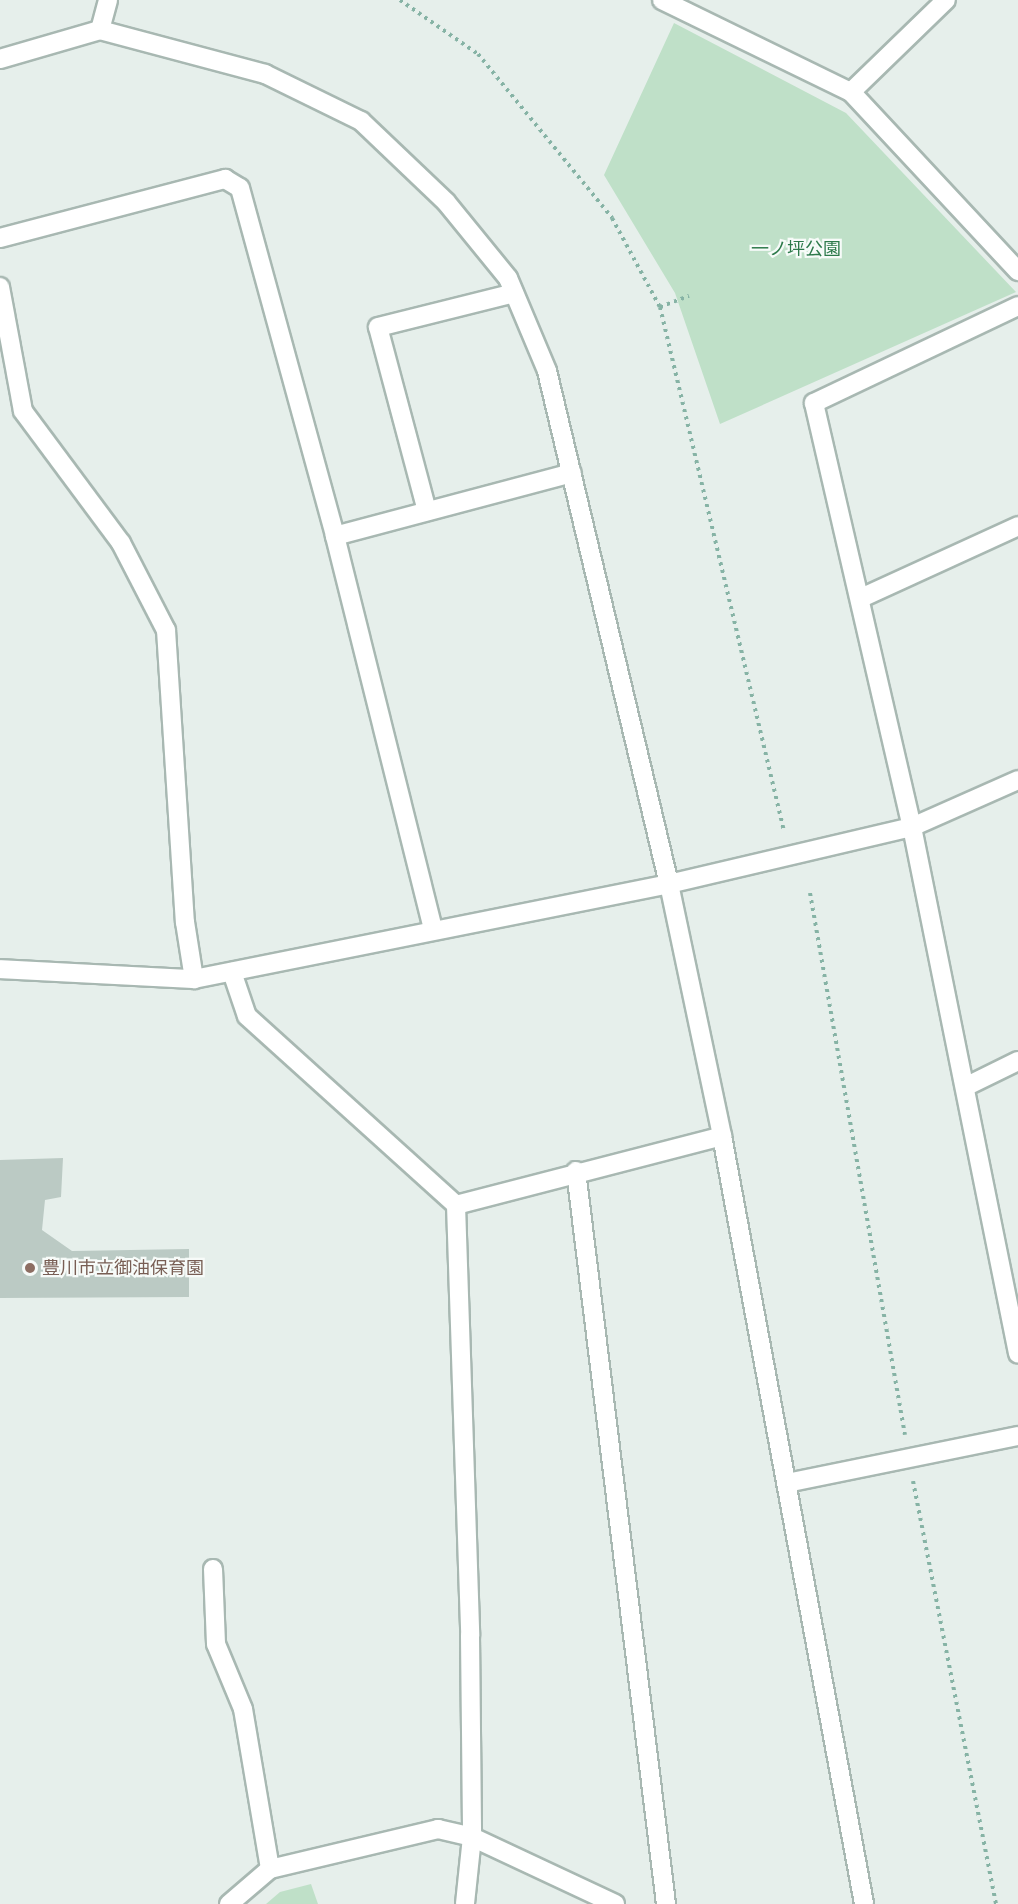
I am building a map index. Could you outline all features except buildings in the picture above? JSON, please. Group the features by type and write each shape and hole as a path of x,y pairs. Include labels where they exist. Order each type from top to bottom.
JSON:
{"street":[{"path":"100,30 108,0"},
{"path":"662,0 851,92 1018,271"},
{"path":"851,92 946,0"},
{"path":"0,59 100,30 265,74 361,121 446,202 514,293 548,371 669,884 722,1136 864,1904"},
{"path":"0,238 225,180 240,188 335,536 433,930"},
{"path":"0,287 22,411 120,543 166,630 185,922 194,979"},
{"path":"427,511 378,327 514,293"},
{"path":"1018,306 814,403 861,598 912,827 1014,1319 1018,1353"},
{"path":"335,536 572,473"},
{"path":"861,598 1018,526"},
{"path":"0,969 194,979 232,972 669,884 912,827 1018,780"},
{"path":"232,972 247,1016 456,1205 472,1837 465,1904"},
{"path":"967,1086 1018,1061"},
{"path":"456,1205 576,1171 722,1136"},
{"path":"576,1171 666,1904"},
{"path":"787,1483 1018,1436"},
{"path":"213,1569 216,1644 243,1708 270,1869"},
{"path":"229,1904 270,1869 438,1829 472,1837 615,1904"}],"path":[{"path":"399,0 478,54 612,218 660,307 784,831"},
{"path":"660,307 689,296"},
{"path":"810,893 909,1459 996,1904"}],"green space":[{"name":"一ノ坪公園","path":"674,23 846,113 1016,292 720,424 675,293 604,175"},
{"path":"311,1884 318,1904 266,1904 280,1892"}],"place":[{"name":"豊川市立御油保育園","path":"30,1268"}]}
